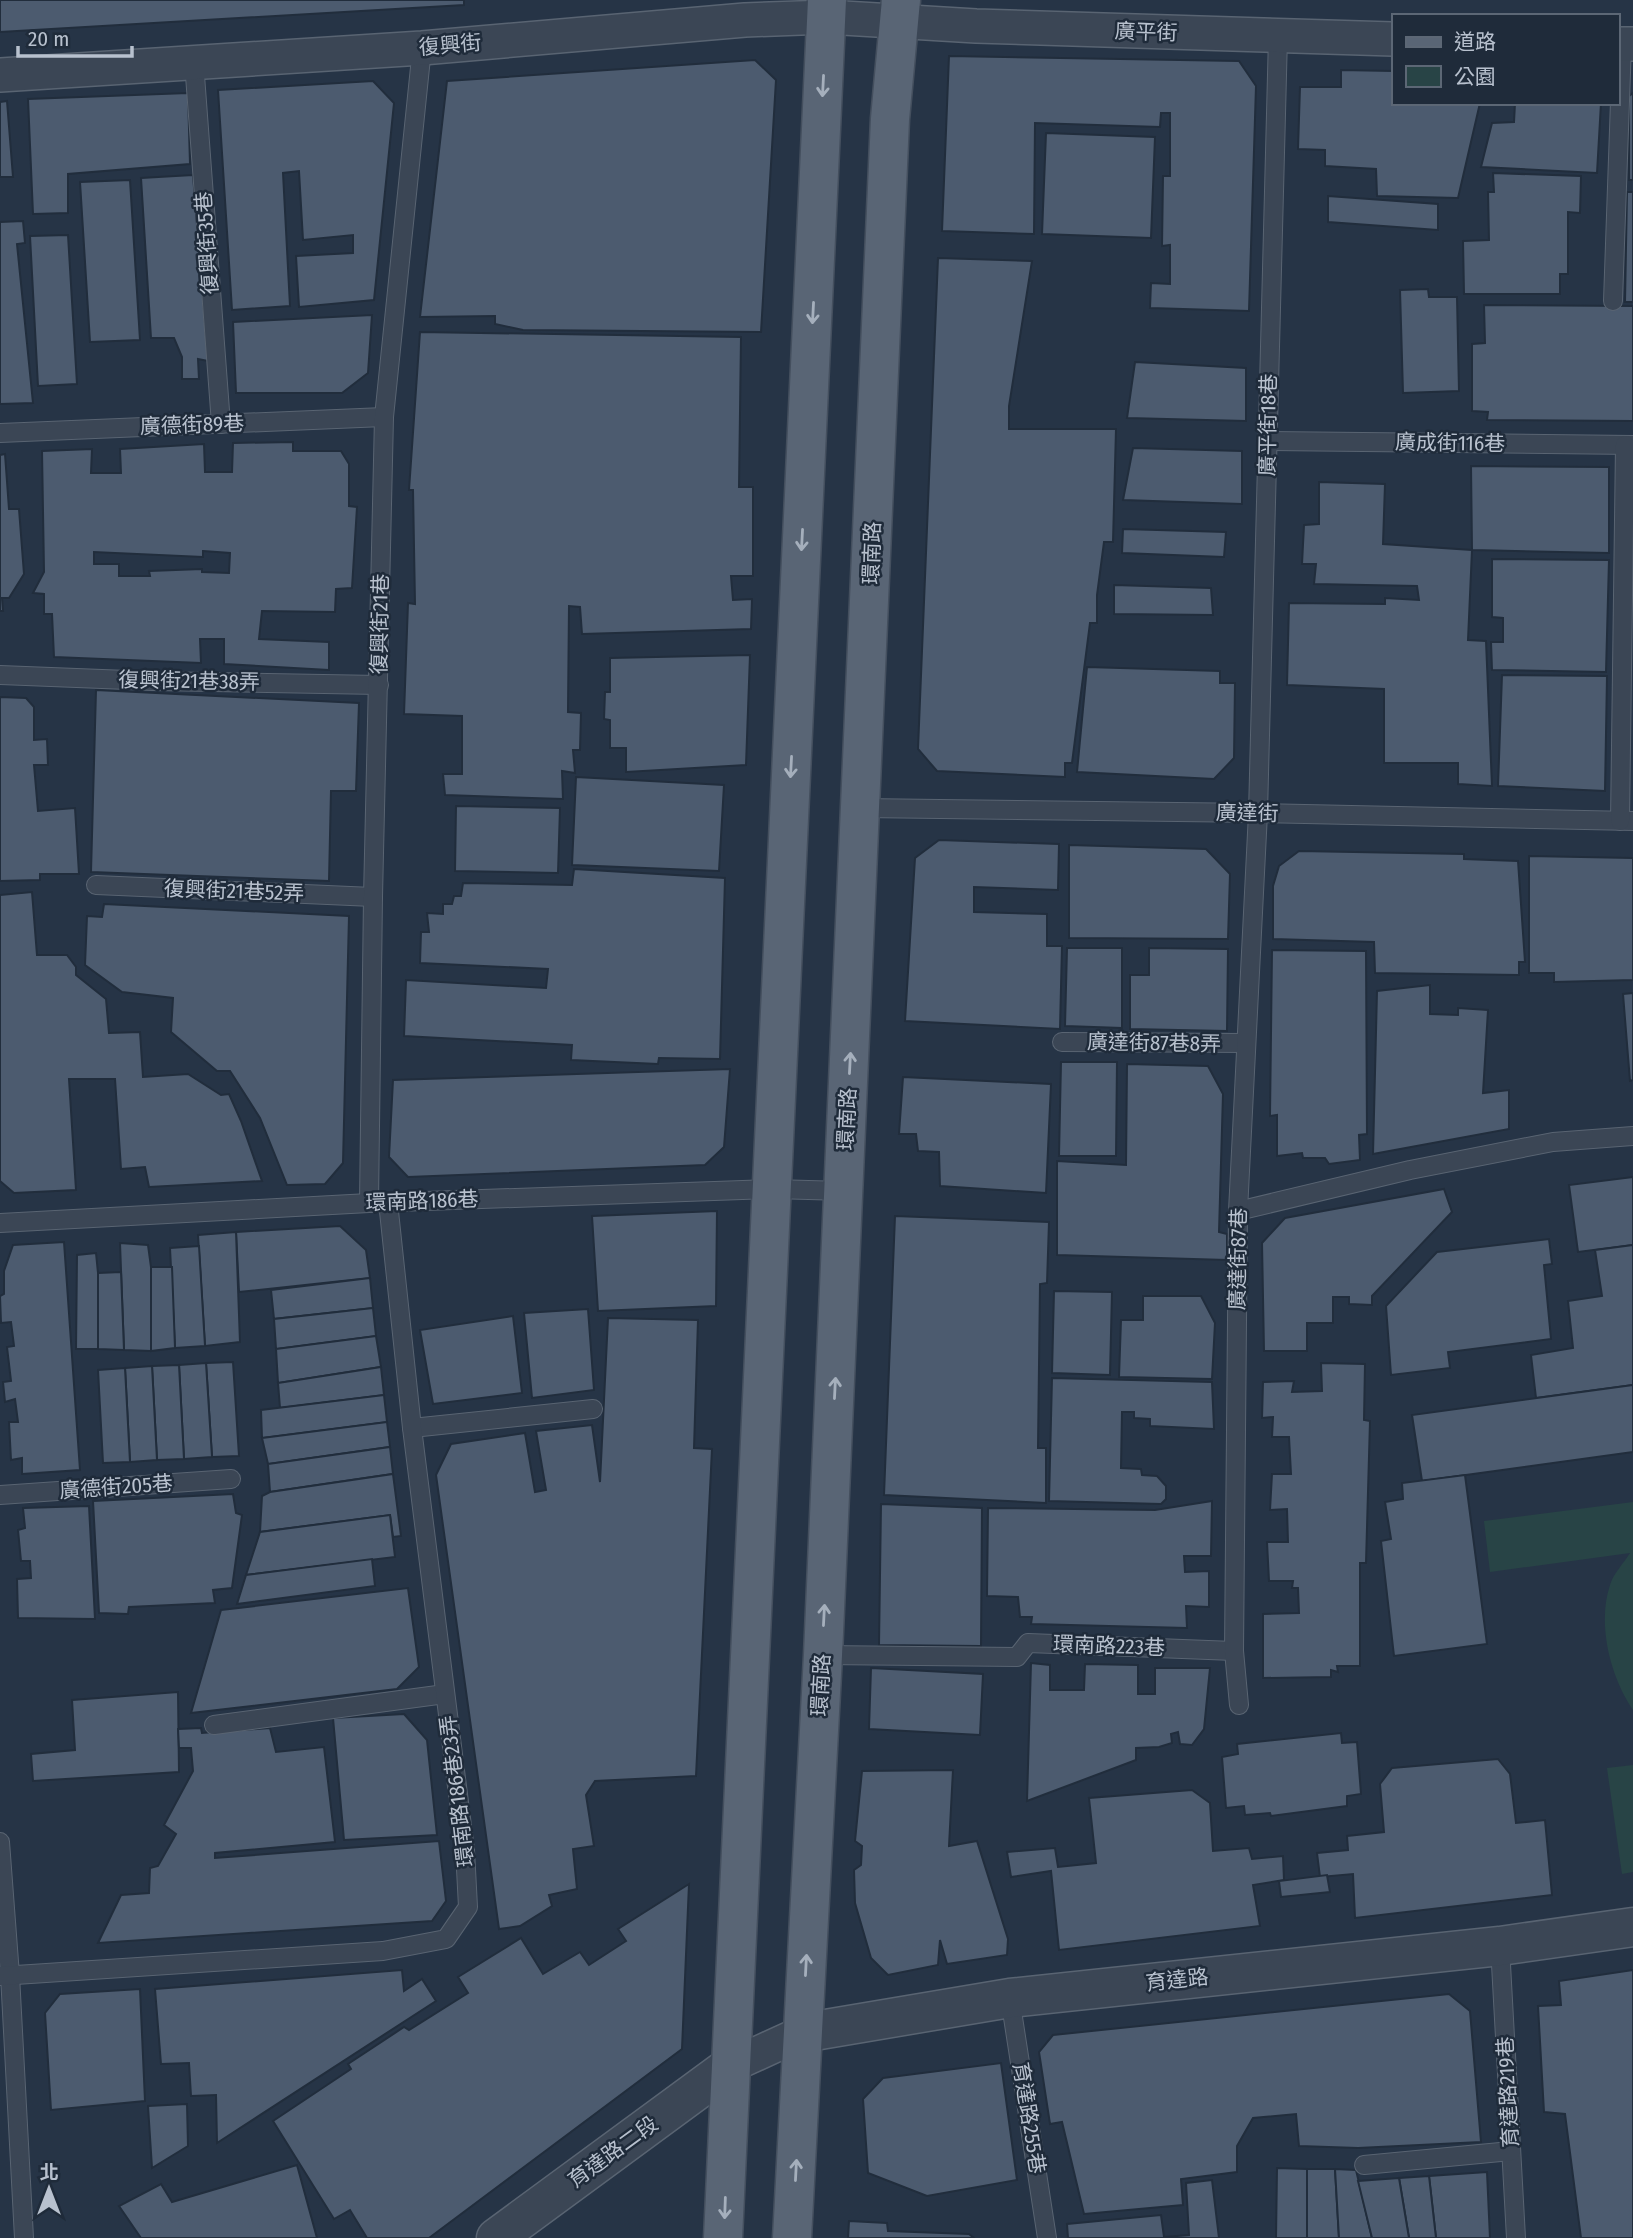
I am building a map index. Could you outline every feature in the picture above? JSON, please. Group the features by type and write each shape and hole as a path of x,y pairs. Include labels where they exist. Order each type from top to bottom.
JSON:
{"main road":[{"path":"723,2238 827,9"},
{"name":"環南路","path":"792,2238 823,1655 890,119 900,10"}],"street":[{"name":"復興街","path":"0,75 422,48 745,20 827,9 900,10"},
{"name":"廣平街","path":"900,10 976,26 1392,39"},
{"name":"育達路","path":"730,2066 802,2033 1010,1998 1500,1946 1633,1927"},
{"name":"育達路二段","path":"496,2238 730,2066"}],"lane":[{"name":"廣平街18巷","path":"1258,813 1278,36"},
{"path":"1613,301 1624,44"},
{"name":"復興街21巷","path":"369,1203 384,417 422,48"},
{"name":"復興街35巷","path":"194,62 221,424"},
{"name":"廣德街89巷","path":"0,433 384,417"},
{"name":"廣成街116巷","path":"1268,441 1629,445"},
{"path":"1626,821 1629,445"},
{"name":"復興街21巷38弄","path":"0,675 379,685"},
{"name":"廣達街","path":"862,808 1626,821"},
{"name":"廣達街87巷","path":"1239,1705 1234,1651 1238,1211 1258,813"},
{"name":"復興街21巷52弄","path":"96,885 373,897"},
{"name":"廣達街87巷8弄","path":"1062,1042 1246,1044"},
{"path":"1238,1211 1410,1170 1540,1144 1633,1136"},
{"name":"環南路186巷","path":"0,1223 388,1202 773,1189 844,1191"},
{"name":"環南路186巷23弄","path":"5,1975 383,1951 446,1939 468,1907 465,1850 412,1428 388,1202"},
{"path":"412,1428 593,1409"},
{"name":"廣德街205巷","path":"0,1495 231,1479"},
{"name":"環南路223巷","path":"823,1655 1017,1657 1028,1643 1234,1651"},
{"path":"214,1725 446,1694"},
{"path":"0,1842 5,1975 24,2238"},
{"name":"育達路219巷","path":"1500,1946 1516,2238"},
{"name":"育達路255巷","path":"1010,1998 1047,2238"},
{"path":"1364,2165 1511,2151"}],"green space":[{"path":"1633,1502 1633,1710 1612,1666 1605,1633 1606,1600 1611,1581 1630,1553 1490,1572 1484,1521"},
{"path":"1633,1765 1633,1872 1622,1874 1607,1768"}],"building":[{"path":"0,0 464,0 464,5 0,32"},
{"path":"949,56 1239,61 1256,86 1249,311 1150,308 1151,283 1170,284 1170,245 1162,246 1163,176 1170,176 1170,113 1161,113 1160,127 1035,123 1034,234 942,231"},
{"path":"755,60 776,80 761,332 523,330 495,324 495,316 420,317 447,81"},
{"path":"1341,70 1392,71 1392,105 1480,105 1458,198 1377,196 1376,169 1325,166 1325,150 1298,149 1300,87 1341,87"},
{"path":"373,81 394,103 374,300 299,307 296,256 353,253 353,235 303,240 299,171 283,173 290,306 232,310 218,90"},
{"path":"188,93 190,164 68,174 68,213 33,214 28,99"},
{"path":"1633,93 1633,180 1629,180 1629,96"},
{"path":"7,101 13,177 0,177 0,102"},
{"path":"1515,105 1601,105 1597,173 1481,167 1492,123 1514,122"},
{"path":"1046,133 1155,137 1151,238 1042,234"},
{"path":"1493,173 1581,176 1580,213 1568,212 1568,274 1560,274 1560,294 1464,294 1463,241 1489,240 1488,192 1494,192"},
{"path":"193,175 208,361 198,359 199,379 182,379 182,357 174,338 151,338 141,178"},
{"path":"130,180 140,340 90,342 80,182"},
{"path":"1627,192 1633,192 1633,302 1625,302"},
{"path":"1328,196 1438,204 1438,230 1328,222"},
{"path":"23,221 25,243 17,244 33,403 0,404 0,222"},
{"path":"68,235 77,384 38,386 30,236"},
{"path":"938,258 1032,261 1009,406 1009,429 1116,429 1113,542 1104,542 1097,595 1097,623 1090,623 1072,763 1065,763 1065,777 937,771 918,749"},
{"path":"1428,289 1429,297 1457,297 1459,391 1403,393 1400,290"},
{"path":"1484,305 1633,306 1633,421 1487,420 1488,412 1472,411 1472,344 1485,343"},
{"path":"372,315 368,373 342,393 236,393 233,322"},
{"path":"420,332 741,337 739,487 753,487 753,576 731,576 733,600 752,599 751,629 582,634 580,607 569,606 568,712 581,713 580,750 573,750 575,773 562,771 563,799 445,795 443,774 462,774 462,716 404,714 408,603 415,604 413,490 409,490"},
{"path":"1135,362 1246,368 1246,421 1127,418"},
{"path":"293,442 293,451 341,451 349,464 349,506 357,507 352,588 336,589 335,612 262,611 259,639 329,642 329,670 224,664 224,639 200,639 201,663 54,657 52,614 44,614 44,594 33,593 44,572 42,451 92,449 91,473 121,473 120,449 204,444 205,472 232,472 233,443","holes":["203,551 230,553 229,573 202,572 202,569 149,571 150,576 119,576 119,564 94,564 94,552 203,557"]},
{"path":"1133,448 1242,451 1242,504 1123,500"},
{"path":"5,454 9,509 19,509 24,574 9,598 2,598 3,611 0,611 0,455"},
{"path":"1471,466 1609,467 1609,553 1472,550"},
{"path":"1319,482 1385,484 1383,544 1472,550 1468,640 1486,641 1492,786 1458,784 1458,763 1384,763 1384,689 1287,685 1289,603 1385,604 1385,598 1419,600 1417,586 1314,584 1316,564 1302,564 1304,525 1319,524"},
{"path":"1123,529 1226,532 1224,557 1122,553"},
{"path":"1492,559 1609,560 1606,672 1492,670 1491,642 1503,642 1503,618 1492,617"},
{"path":"1114,585 1211,588 1213,615 1114,614"},
{"path":"750,655 746,765 626,772 626,748 610,748 610,720 604,719 605,692 610,692 610,658"},
{"path":"1087,667 1220,671 1220,683 1235,683 1234,758 1214,779 1077,772"},
{"path":"1502,675 1607,676 1605,791 1498,786"},
{"path":"96,690 359,703 356,791 331,791 329,881 91,872"},
{"path":"0,697 26,698 34,707 34,740 47,739 48,765 34,765 38,811 75,808 79,874 40,874 40,880 0,881"},
{"path":"576,777 724,785 719,871 572,865"},
{"path":"456,806 560,808 558,873 455,871"},
{"path":"939,840 1059,844 1058,890 974,887 974,912 1047,914 1047,946 1062,946 1060,1029 905,1021 915,858"},
{"path":"1069,845 1206,849 1230,874 1228,939 1069,938"},
{"path":"1299,851 1464,854 1464,859 1518,861 1525,962 1519,962 1519,975 1375,973 1374,942 1273,939 1273,886 1279,866"},
{"path":"1529,856 1633,858 1633,980 1554,982 1554,973 1529,973"},
{"path":"574,869 725,878 720,1059 659,1058 658,1064 571,1060 572,1045 404,1036 406,980 546,988 548,969 420,963 421,932 429,932 427,913 443,914 443,904 452,904 454,896 461,896 463,883 572,885"},
{"path":"32,892 37,955 67,955 76,967 76,975 106,999 109,1033 140,1032 143,1077 188,1074 221,1095 229,1094 262,1181 149,1187 145,1167 121,1169 115,1079 69,1079 76,1190 14,1193 0,1181 0,895"},
{"path":"104,904 349,916 343,1163 325,1184 287,1185 260,1118 230,1071 217,1071 171,1032 173,998 122,992 85,965 87,916 102,917"},
{"path":"1067,948 1122,948 1122,1028 1065,1026"},
{"path":"1149,948 1228,949 1227,1031 1130,1029 1130,975 1149,975"},
{"path":"1272,950 1366,951 1367,1134 1359,1135 1360,1160 1329,1164 1325,1158 1303,1158 1302,1153 1277,1156 1277,1115 1270,1116"},
{"path":"1430,985 1430,1014 1458,1015 1458,1008 1488,1010 1483,1093 1509,1090 1509,1129 1373,1154 1377,991"},
{"path":"1633,993 1633,1080 1630,1081 1623,994"},
{"path":"1061,1062 1117,1062 1116,1156 1059,1156"},
{"path":"1127,1064 1208,1066 1223,1094 1219,1232 1227,1234 1227,1260 1057,1255 1057,1161 1126,1165"},
{"path":"730,1069 724,1147 705,1165 408,1177 389,1157 393,1080"},
{"path":"903,1077 1051,1084 1046,1193 940,1186 939,1152 918,1151 916,1134 899,1134"},
{"path":"1633,1177 1633,1245 1578,1252 1569,1185"},
{"path":"1444,1189 1452,1212 1372,1296 1372,1305 1349,1304 1349,1297 1333,1297 1333,1323 1307,1323 1307,1351 1264,1351 1262,1243 1285,1218"},
{"path":"717,1211 716,1306 598,1311 592,1216"},
{"path":"895,1216 1049,1222 1047,1283 1040,1284 1038,1448 1046,1448 1046,1503 884,1495"},
{"path":"340,1226 366,1250 370,1278 239,1292 236,1232"},
{"path":"236,1232 240,1342 205,1346 198,1235"},
{"path":"1549,1239 1552,1264 1544,1265 1551,1339 1448,1352 1450,1368 1391,1375 1386,1306 1437,1252"},
{"path":"64,1242 80,1470 22,1474 22,1458 11,1460 9,1422 18,1422 15,1399 5,1402 3,1382 11,1381 7,1347 14,1346 11,1322 1,1323 0,1296 4,1294 4,1271 13,1245"},
{"path":"120,1243 148,1245 151,1267 151,1351 124,1350"},
{"path":"1633,1245 1633,1385 1536,1398 1531,1355 1573,1348 1568,1301 1602,1296 1595,1250"},
{"path":"199,1246 205,1346 175,1348 170,1248"},
{"path":"96,1253 98,1349 76,1349 77,1255"},
{"path":"151,1267 172,1267 175,1348 151,1351"},
{"path":"121,1272 124,1350 98,1349 98,1273"},
{"path":"370,1278 373,1308 274,1319 271,1290"},
{"path":"1054,1291 1112,1292 1110,1375 1052,1373"},
{"path":"1143,1296 1201,1296 1215,1323 1212,1379 1119,1377 1121,1320 1143,1320"},
{"path":"373,1308 376,1336 276,1349 274,1319"},
{"path":"588,1309 594,1390 532,1398 524,1313"},
{"path":"513,1316 522,1393 433,1404 420,1330"},
{"path":"608,1318 698,1320 694,1448 712,1449 696,1776 595,1781 586,1795 594,1846 573,1849 577,1889 549,1895 552,1906 520,1926 499,1929 436,1475 451,1444 525,1433 535,1492 546,1490 536,1431 592,1425 600,1482"},
{"path":"376,1336 381,1367 278,1383 276,1349"},
{"path":"233,1362 239,1456 212,1457 206,1363"},
{"path":"206,1363 212,1457 184,1459 179,1365"},
{"path":"1321,1363 1365,1364 1364,1420 1370,1421 1366,1563 1360,1563 1360,1666 1337,1666 1338,1672 1331,1670 1331,1677 1263,1678 1263,1614 1299,1613 1298,1588 1292,1588 1293,1581 1269,1581 1267,1542 1288,1542 1287,1509 1270,1510 1272,1474 1291,1474 1289,1437 1272,1437 1273,1417 1262,1418 1263,1382 1294,1381 1292,1392 1322,1391"},
{"path":"179,1365 184,1459 157,1460 152,1366"},
{"path":"152,1366 157,1460 130,1462 125,1368"},
{"path":"381,1367 384,1395 280,1408 278,1383"},
{"path":"125,1368 130,1462 103,1463 98,1370"},
{"path":"1052,1378 1212,1382 1214,1429 1150,1426 1150,1419 1134,1418 1134,1412 1122,1412 1121,1468 1141,1469 1142,1475 1157,1476 1166,1486 1166,1499 1161,1504 1049,1501"},
{"path":"1633,1385 1633,1452 1422,1481 1412,1415"},
{"path":"384,1395 387,1422 262,1438 261,1410"},
{"path":"387,1422 390,1447 268,1464 262,1438"},
{"path":"390,1447 393,1474 270,1492 268,1464"},
{"path":"393,1474 401,1536 393,1537 390,1515 260,1532 262,1496 270,1492"},
{"path":"1465,1475 1487,1644 1394,1656 1381,1541 1391,1539 1385,1502 1403,1499 1402,1483"},
{"path":"233,1494 236,1513 242,1515 232,1588 213,1590 215,1603 129,1607 128,1614 99,1613 93,1501"},
{"path":"1212,1501 1211,1556 1184,1556 1185,1572 1209,1571 1209,1607 1186,1606 1187,1628 1031,1624 1032,1617 1020,1617 1018,1597 987,1596 988,1508 1155,1510"},
{"path":"881,1504 982,1508 981,1646 879,1645"},
{"path":"89,1506 95,1619 18,1618 17,1579 31,1578 30,1561 21,1561 18,1530 25,1528 23,1508"},
{"path":"390,1515 395,1557 246,1575 260,1532"},
{"path":"372,1559 375,1586 237,1604 246,1575"},
{"path":"408,1588 419,1667 397,1689 191,1713 221,1610"},
{"path":"1031,1663 1050,1665 1050,1690 1084,1690 1085,1664 1138,1665 1138,1694 1155,1694 1155,1668 1210,1668 1204,1729 1192,1745 1180,1744 1178,1732 1171,1734 1172,1743 1159,1747 1136,1748 1136,1760 1027,1801"},
{"path":"871,1668 983,1674 980,1735 869,1729"},
{"path":"178,1692 179,1772 33,1781 31,1754 75,1750 72,1700"},
{"path":"404,1714 427,1740 437,1835 344,1840 333,1718"},
{"path":"201,1728 202,1733 270,1728 276,1752 324,1747 335,1842 215,1853 215,1858 439,1841 446,1901 432,1921 98,1943 121,1895 149,1893 150,1868 158,1866 176,1834 164,1825 193,1771 191,1748 179,1748 178,1729"},
{"path":"1341,1733 1342,1743 1357,1742 1361,1794 1347,1796 1347,1806 1271,1816 1270,1813 1245,1815 1244,1806 1226,1808 1222,1757 1238,1754 1237,1744"},
{"path":"1498,1759 1510,1774 1516,1823 1545,1820 1552,1895 1355,1918 1353,1874 1320,1877 1317,1853 1348,1850 1347,1836 1384,1832 1380,1784 1392,1768"},
{"path":"953,1770 949,1846 977,1841 1008,1939 1007,1955 947,1964 940,1940 938,1965 888,1975 871,1958 855,1903 854,1870 861,1865 862,1846 855,1841 862,1771"},
{"path":"1192,1790 1210,1803 1213,1851 1249,1848 1252,1859 1283,1856 1284,1880 1253,1885 1260,1926 1059,1950 1051,1871 1011,1877 1007,1852 1055,1848 1058,1867 1096,1863 1089,1798"},
{"path":"1327,1875 1330,1892 1281,1897 1279,1881"},
{"path":"689,1884 682,2049 429,2238 367,2238 350,2210 334,2219 273,2121 351,2069 348,2064 404,2027 409,2030 468,1993 458,1977 521,1938 543,1974 580,1952 589,1965 626,1941 618,1929"},
{"path":"402,1970 404,1991 422,1979 436,2001 217,2143 216,2095 191,2096 189,2063 161,2064 155,1989"},
{"path":"1633,1970 1633,2238 1581,2238 1565,2114 1544,2112 1538,2006 1561,2005 1559,1981"},
{"path":"140,1989 145,2101 51,2110 45,2013 60,1994"},
{"path":"1449,1994 1470,2011 1481,2142 1358,2148 1299,2146 1296,2114 1253,2118 1237,2146 1237,2172 1181,2179 1183,2205 1084,2214 1062,2122 1050,2124 1039,2052 1053,2035"},
{"path":"1001,2063 1017,2180 927,2196 868,2173 863,2099 883,2078"},
{"path":"187,2104 188,2146 152,2168 148,2106"},
{"path":"297,2165 317,2238 141,2238 119,2206 161,2184 172,2202"},
{"path":"1277,2168 1307,2169 1307,2238 1276,2238"},
{"path":"1307,2169 1335,2169 1339,2238 1307,2238"},
{"path":"1335,2169 1356,2170 1372,2238 1339,2238"},
{"path":"1487,2172 1490,2238 1436,2238 1429,2176"},
{"path":"1429,2176 1436,2238 1409,2238 1399,2178"},
{"path":"1399,2178 1409,2238 1372,2238 1358,2181"},
{"path":"1212,2180 1219,2238 1068,2238 1067,2224 1161,2215 1164,2237 1189,2235 1186,2183"},
{"path":"849,2221 887,2223 888,2231 969,2234 974,2238 848,2238"}]}
